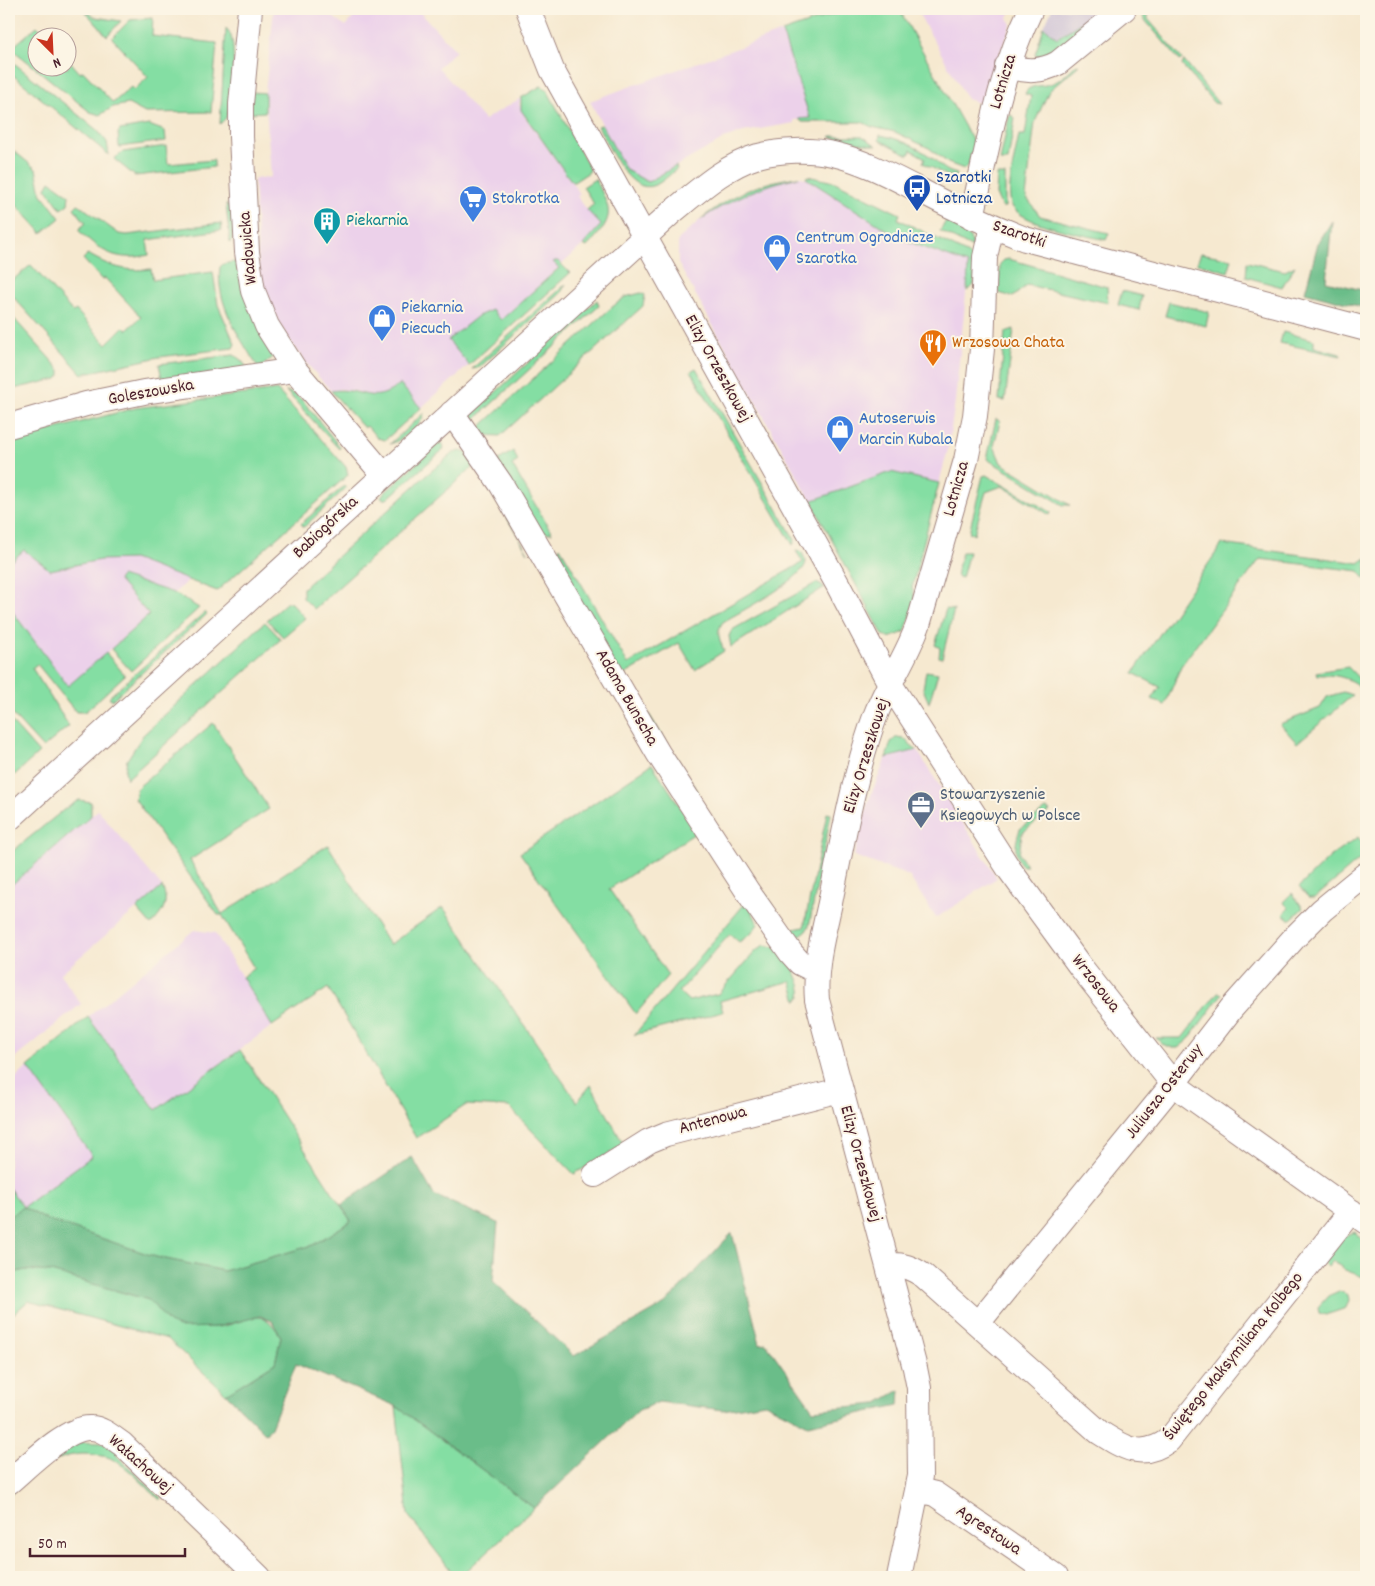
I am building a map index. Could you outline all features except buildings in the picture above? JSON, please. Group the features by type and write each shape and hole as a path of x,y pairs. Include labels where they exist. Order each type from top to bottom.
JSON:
{"street":[{"name":"Wadowicka","path":"250,9 241,122 249,276 253,291 267,326 295,370 383,474"},
{"name":"Elizy Orzeszkowej","path":"528,9 552,70 890,684 876,716 858,781 837,868 816,971 817,1000 919,1388 918,1490 899,1577"},
{"name":"Lotnicza","path":"890,684 911,644 918,625 966,460 980,382 985,257 982,222 990,129 1007,66 1031,9"},
{"path":"1007,66 1030,71 1049,68 1124,9"},
{"name":"Szarotki","path":"644,238 701,188 729,169 757,157 790,151 832,154 860,162 982,222 1025,239 1366,329"},
{"name":"Babiogórska","path":"9,819 383,474 644,238"},
{"name":"Goleszowska","path":"9,426 86,404 144,392 295,370"},
{"name":"Adama Bunscha","path":"452,413 501,484 658,753 743,884 791,952 807,968 816,971"},
{"name":"Wrzosowa","path":"890,684 1029,897 1173,1084 1359,1216"},
{"name":"Juliusza Osterwy","path":"978,1323 1173,1084 1231,1009 1322,910 1366,874"},
{"name":"Antenowa","path":"595,1175 649,1141 666,1134 840,1090"},
{"name":"Świętego Maksymiliana Kolbego","path":"888,1265 900,1264 912,1268 924,1276 1099,1432 1120,1445 1142,1451 1151,1451 1169,1440 1359,1216"},
{"name":"Wałachowej","path":"9,1482 56,1443 82,1429 97,1429 122,1444 259,1577"},
{"name":"Agrestowa","path":"918,1490 935,1494 1056,1577"}],"shaded area":[{"path":"274,9 321,9 346,26 361,9 417,9 456,51 438,67 484,120 521,98 519,104 525,117 580,194 577,196 601,225 583,245 501,320 448,340 469,365 421,408 400,385 385,395 375,397 341,389 331,391 302,358 280,325 266,297 259,274 254,179 271,177 265,93"},
{"path":"916,9 1012,9 1008,17 1011,25 993,71 984,105 967,99"},
{"path":"1052,9 1102,9 1057,38 1044,27"},
{"path":"782,32 810,118 794,120 794,123 743,132 724,139 648,182 626,170 590,101"},
{"path":"799,177 806,178 899,238 969,264 955,401 948,449 939,483 891,472 811,501 678,263 678,240 700,220 726,202 769,183"},
{"path":"24,550 50,570 100,560 133,559 189,580 68,686 9,607 9,563"},
{"path":"917,750 997,878 936,918 909,876 854,856 868,802 886,758"},
{"path":"98,810 162,887 60,974 81,1004 9,1063 9,887"},
{"path":"194,930 215,933 272,1026 156,1110 88,1017"},
{"path":"28,1067 92,1156 23,1207 9,1188 9,1084"}],"green space":[{"path":"83,9 95,17 121,21 107,36"},
{"path":"848,9 899,9 975,145 974,154 971,153 968,166 964,169 948,163 929,148 895,132 872,127 862,122 802,122 799,119 810,118 782,32"},
{"path":"1102,9 1113,9 1067,48 1040,58 1035,54 1044,27 1057,38"},
{"path":"1148,11 1148,19 1182,59 1180,61 1144,19 1143,15"},
{"path":"153,18 152,36 217,43 211,112 145,113 128,104 113,107 100,115 90,112 48,78 78,78 78,71 80,73 83,71 113,103 131,87 134,90 148,77 112,38 130,20"},
{"path":"226,28 232,43 233,67 228,112 226,118 220,124"},
{"path":"28,34 28,62 13,50 13,47"},
{"path":"9,59 28,74 28,78 33,78 97,130 107,142 109,155 14,76 9,81"},
{"path":"1184,61 1219,104 1214,103 1182,65"},
{"path":"1077,64 1079,65 1049,91 1035,122 1026,197 1040,216 1109,233 1106,240 1039,223 1016,211 1011,204 1010,189 1014,160 1019,135 1025,135 1031,96 1025,94 1032,87 1058,81"},
{"path":"541,86 547,90 590,169 589,172 574,182 572,182 521,110 521,98"},
{"path":"252,92 265,93 265,112 250,113"},
{"path":"1011,115 1015,118 1008,161 1000,161 1009,117"},
{"path":"149,125 165,131 166,141 119,147 118,133 120,130"},
{"path":"602,125 626,170 648,182 676,166 677,169 655,185 645,187 637,183 620,167 598,126"},
{"path":"880,135 900,140 919,149 946,169 957,174 956,177 946,175 923,163 925,158 911,150 909,155 879,140"},
{"path":"862,136 877,146 830,137"},
{"path":"166,146 168,164 214,160 214,167 135,176 114,159 123,152"},
{"path":"9,147 36,169 41,193 60,218 42,233 9,197"},
{"path":"997,175 1005,175 1005,207 1002,207 996,195"},
{"path":"807,176 835,182 900,214 898,219 968,254 975,262 974,284 967,291 968,264 899,238 806,178"},
{"path":"799,177 772,184 747,194 700,220 711,211 745,191 770,182"},
{"path":"595,179 606,200 608,215 602,229 587,247 583,245 601,225 587,210 594,204 583,187"},
{"path":"50,181 69,195 68,204 61,209 46,188"},
{"path":"78,204 119,234 127,235 221,223 222,230 147,240 149,255 137,257 118,256 94,244 78,230 86,223 74,208"},
{"path":"226,204 233,212 235,222 234,234 230,243"},
{"path":"946,221 967,234 973,248 940,231"},
{"path":"1332,221 1326,281 1366,291 1366,308 1305,292 1318,243"},
{"path":"1201,253 1232,259 1228,272 1197,263"},
{"path":"88,254 118,268 134,270 151,269 153,280 213,272 218,305 235,344 233,348 159,357 82,374 9,292 9,283 31,265 73,312 76,310 106,344 123,327 127,330 141,317 105,278 102,280 83,259"},
{"path":"1009,259 1107,287 1108,303 1027,285 1013,297 999,293 1000,264 1004,260"},
{"path":"239,261 275,350 272,358 259,369 237,333 225,308 221,294 220,267 223,264"},
{"path":"558,261 570,273 469,365 448,340 478,316 492,310 501,320 559,268 553,262"},
{"path":"1247,262 1285,271 1295,266 1282,287 1246,277"},
{"path":"566,284 560,294 480,367 472,369"},
{"path":"1122,291 1142,296 1139,310 1118,305"},
{"path":"641,293 645,295 643,306 500,436 481,435 478,429 482,425 611,308 625,297"},
{"path":"597,300 599,306 474,420 472,415 475,411"},
{"path":"1169,302 1209,312 1206,326 1165,316"},
{"path":"9,313 60,370 60,375 57,379 9,390"},
{"path":"1014,329 1005,401 999,400 1005,332"},
{"path":"1283,332 1314,340 1314,347 1340,354 1341,356 1280,343"},
{"path":"234,355 249,370 162,379 159,364"},
{"path":"696,368 795,540 793,545 691,371"},
{"path":"400,384 421,408 385,440 377,438 367,426 364,428 331,391 342,390 367,395 382,395"},
{"path":"277,390 346,467 348,475 217,591 133,559 100,560 50,570 24,550 9,563 9,441 135,408"},
{"path":"286,391 296,395 303,401 340,447 339,449"},
{"path":"424,413 423,418 411,432 390,444"},
{"path":"996,419 1000,421 994,446 1001,463 1070,505 1063,505 987,459"},
{"path":"439,443 443,444 444,449 387,499 383,499 381,496"},
{"path":"460,451 473,455 528,553 475,465 314,609 303,598 303,588 423,478 453,453"},
{"path":"513,451 518,461 512,465 552,533 535,532 494,463"},
{"path":"891,472 939,483 912,588 916,601 905,632 889,638 883,635 811,501"},
{"path":"986,475 1051,512 1050,515 1002,486 986,492 974,534 969,532 983,476"},
{"path":"344,486 346,488 304,527 301,524"},
{"path":"1222,544 1359,563 1366,558 1366,580 1359,571 1260,559 1181,666 1165,705 1152,699 1160,687 1133,673"},
{"path":"560,547 628,664 803,562 796,551 801,551 806,561 796,576 771,594 723,622 719,633 724,651 695,670 679,643 624,675 698,792 689,791 552,561"},
{"path":"962,552 969,552 962,578 956,576"},
{"path":"121,576 174,593 199,608 131,671 111,649 149,615 118,580"},
{"path":"816,583 825,587 731,647 729,636 732,630"},
{"path":"287,602 291,603 305,618 283,637 267,620"},
{"path":"9,607 68,686 106,653 125,675 85,712 76,712 37,664 32,668 69,726 43,748 9,711"},
{"path":"946,609 954,610 942,658 939,657 940,648 935,645"},
{"path":"205,612 207,614 112,700 109,697"},
{"path":"265,622 281,639 127,779 125,771 127,760 143,735"},
{"path":"1348,667 1366,686 1366,692 1355,683 1344,678 1331,675 1317,675 1316,672"},
{"path":"926,671 938,673 929,703 923,689"},
{"path":"1343,692 1353,695 1297,743 1280,724 1320,708 1327,697"},
{"path":"9,719 39,753 9,780"},
{"path":"213,723 269,809 190,860 222,914 328,845 389,945 443,907 577,1102 591,1085 624,1145 574,1174 509,1107 466,1105 416,1138 328,988 272,1026 242,977 254,968 222,915 218,915 135,799 137,788"},
{"path":"897,737 903,738 917,750 886,758 891,742"},
{"path":"652,764 697,832 609,889 668,975 636,1014 520,853"},
{"path":"79,800 91,802 91,816 9,887 9,854 66,808"},
{"path":"1046,809 1050,811 1022,833 1019,854 1027,866 1023,866 1016,853 1016,843 1020,829"},
{"path":"827,813 831,814 809,926 806,931 795,939 764,901 764,892 789,930 804,927"},
{"path":"1358,837 1366,849 1366,854 1315,898 1309,898 1299,887 1330,857"},
{"path":"162,887 165,898 164,908 151,925 137,909"},
{"path":"1292,893 1303,908 1290,920 1283,914 1289,908 1283,902"},
{"path":"747,901 758,924 751,934 739,942 730,934 679,992 689,1001 718,994 756,951 764,945 775,947 780,951 794,970 801,991 801,996 797,1001 791,981 720,1001 723,1012 634,1035"},
{"path":"1218,992 1222,994 1188,1040 1178,1048 1162,1044 1156,1038 1182,1038"},
{"path":"88,1017 156,1110 240,1050 351,1221 313,1245 224,1271 156,1257 45,1219 23,1207 92,1156 28,1067"},
{"path":"412,1157 434,1195 498,1223 493,1281 574,1356 665,1304 732,1233 760,1344 766,1343 813,1410 876,1404 900,1390 899,1405 808,1425 765,1403 723,1410 659,1402 639,1410 534,1508 396,1406 296,1364 271,1427 266,1434 226,1394 275,1363 281,1337 272,1321 260,1316 217,1327 181,1328 169,1323 149,1300 51,1272 25,1270 9,1274 9,1217 23,1207 45,1219 156,1257 224,1271 313,1245 351,1221 341,1205"},
{"path":"9,1188 23,1207 9,1217"},
{"path":"1355,1232 1366,1244 1366,1278 1345,1270 1333,1261 1328,1267 1323,1262 1344,1236"},
{"path":"25,1270 51,1272 149,1300 169,1323 217,1327 253,1317 260,1317 273,1326 281,1337 275,1363 226,1394 168,1339 28,1301 9,1318 9,1274"},
{"path":"1339,1291 1348,1295 1349,1300 1346,1308 1326,1315 1319,1313 1318,1307 1328,1296"},
{"path":"396,1406 534,1508 460,1577 456,1577 408,1515"},
{"path":"75,1442 103,1443 119,1450 116,1455 161,1498 160,1500 124,1466 107,1457 82,1454 59,1459 48,1465 38,1471 9,1496 9,1488"}],"place":[{"name":"Szarotki Lotnicza","path":"917,212"},
{"name":"Stokrotka","path":"473,223"},
{"name":"Piekarnia","path":"327,245"},
{"name":"Centrum Ogrodnicze Szarotka","path":"777,272"},
{"name":"Piekarnia Piecuch","path":"382,342"},
{"name":"Wrzosowa Chata","path":"933,367"},
{"name":"Autoserwis Marcin Kubala","path":"840,453"},
{"name":"Stowarzyszenie Ksiegowych w Polsce","path":"921,829"}]}
